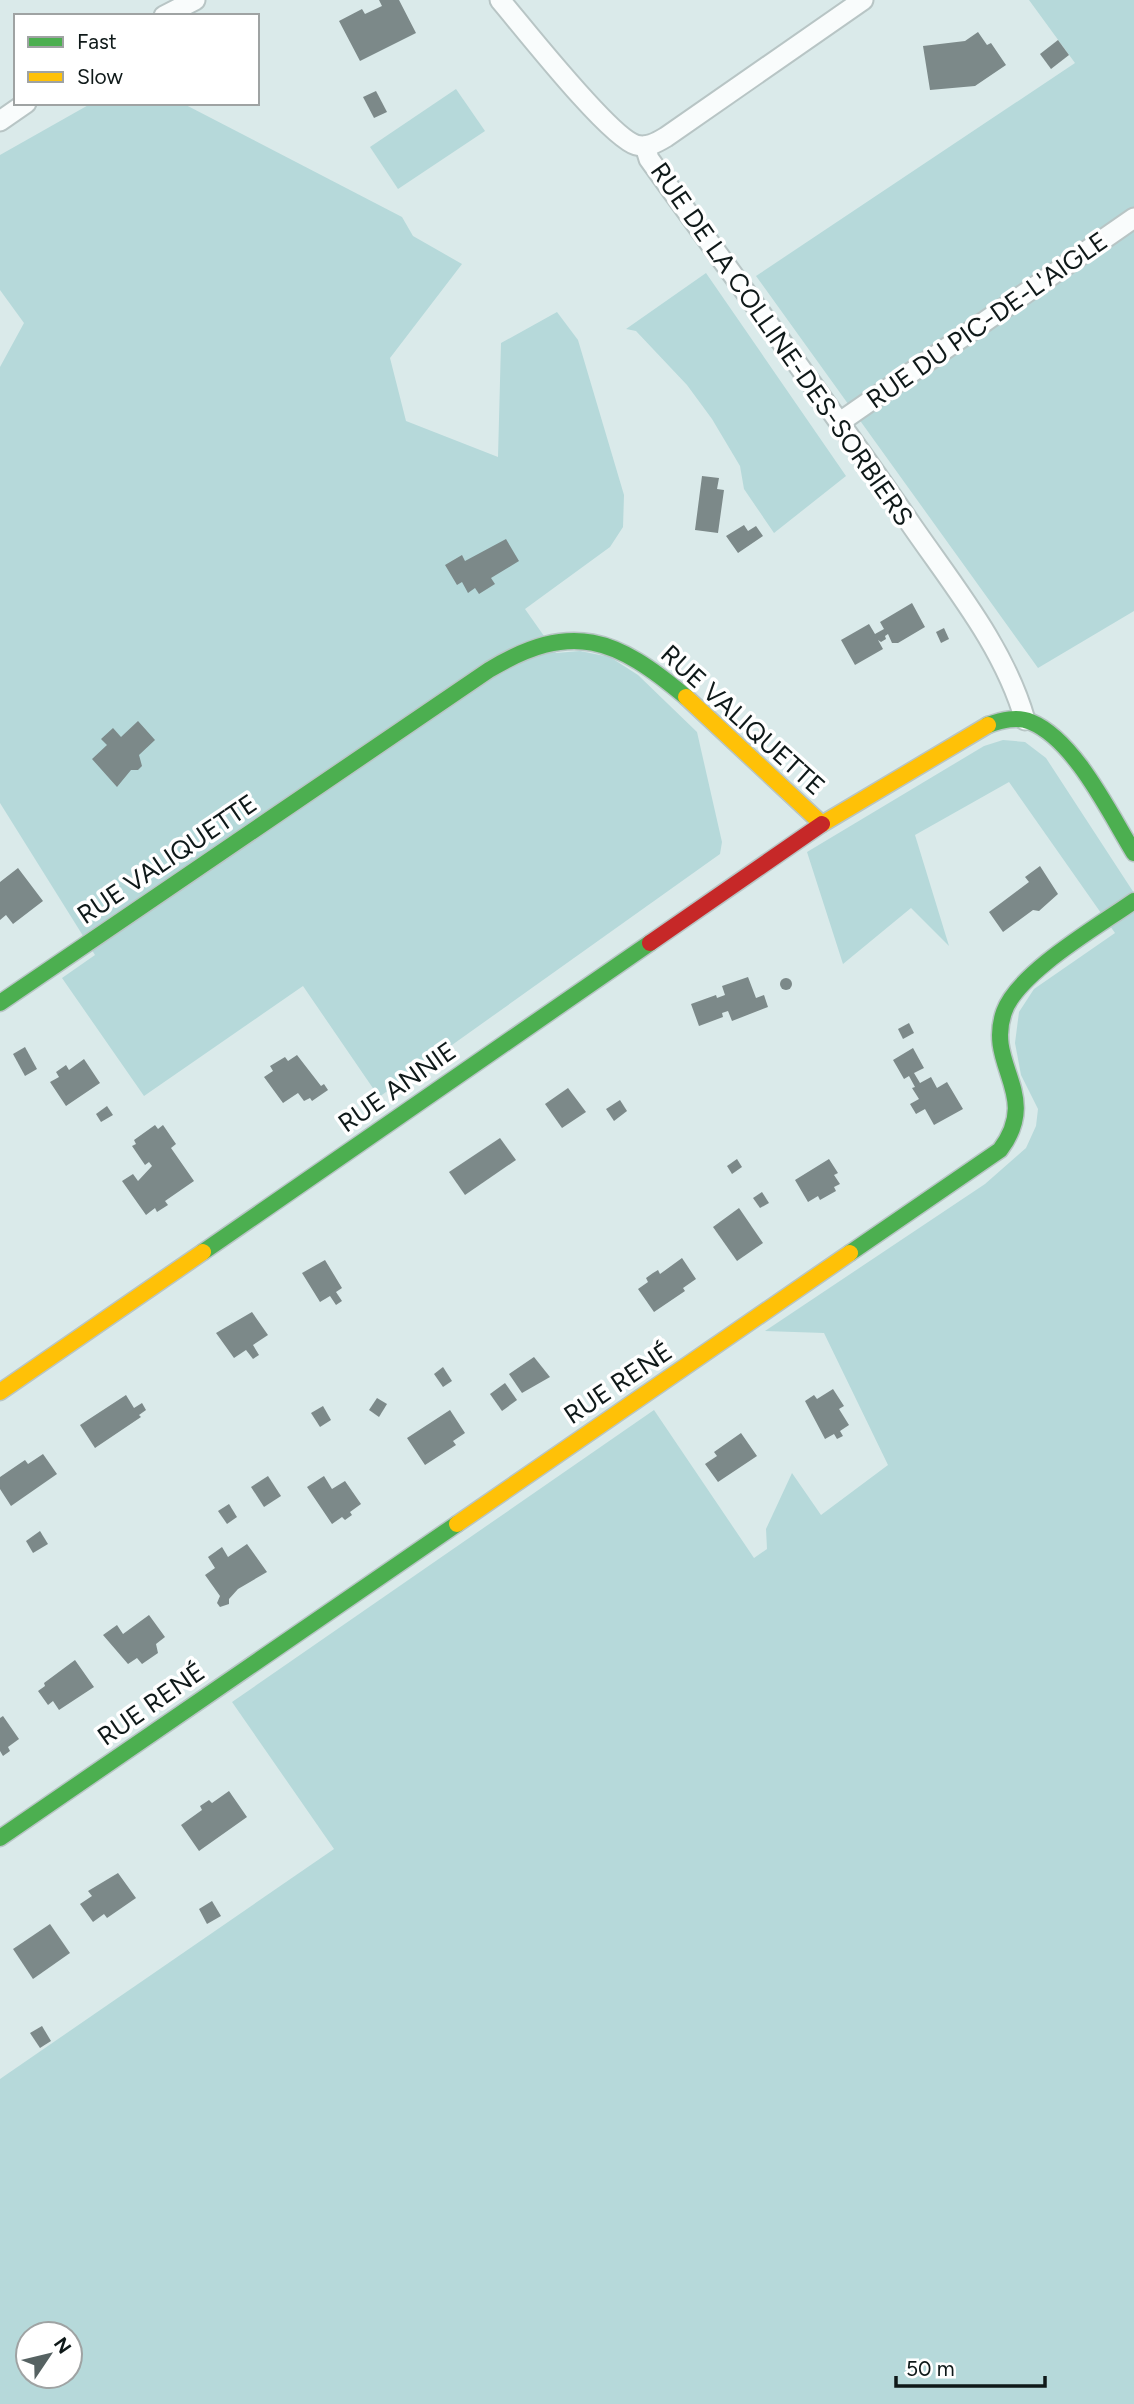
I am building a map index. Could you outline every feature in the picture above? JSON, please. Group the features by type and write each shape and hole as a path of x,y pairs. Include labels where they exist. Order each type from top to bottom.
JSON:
{"street":[{"path":"168,14 195,0"},
{"name":"RUE DE LA COLLINE-DES-SORBIERS","path":"500,0 606,124 628,142 645,146 649,159 840,422 987,636 1011,681 1025,720"},
{"path":"645,146 666,137 863,0"},
{"path":"0,121 23,105"},
{"name":"RUE DU PIC-DE-L'AIGLE","path":"840,422 1134,218"},
{"name":"RUE VALIQUETTE","path":"0,1003 488,670 543,643 575,639 603,643 649,667 822,824 983,727 1011,719 1025,720"},
{"path":"1025,720 1042,727 1060,742 1134,853"},
{"name":"RUE ANNIE","path":"0,1392 822,824"},
{"name":"RUE RENÉ","path":"0,1838 1000,1150 1009,1141 1018,1121 1018,1099 999,1045 1001,1021 1010,1000 1043,967 1134,901"}],"shaded area":[{"path":"1029,0 1134,0 1134,611 1038,668 756,276 1075,63"},
{"path":"456,89 485,131 398,189 370,147"},
{"path":"88,105 186,105 402,217 413,236 462,264 390,358 406,421 498,457 501,343 557,312 578,340 624,495 623,527 610,547 525,609 556,653 580,651 610,657 638,675 697,732 722,842 720,854 379,1097 303,986 144,1096 62,978 95,955 0,803 0,367 24,323 0,290 0,155"},
{"path":"706,273 846,476 774,533 744,489 740,466 712,419 687,385 636,331 626,329"},
{"path":"1003,740 1025,742 1046,758 1134,893 1134,2404 0,2404 0,2079 334,1849 232,1702 654,1410 754,1558 767,1549 766,1529 792,1473 821,1515 888,1465 824,1333 765,1331 985,1184 1026,1148 1036,1126 1038,1109 1021,1075 1015,1043 1019,1012 1034,989 1115,933 1009,782 915,835 949,946 911,908 843,964 807,852 984,746"}],"building":[{"path":"379,0 399,0 416,33 360,61 339,21 362,9 365,14 382,6"},
{"path":"978,32 987,45 991,43 1006,65 975,86 930,90 923,46 965,41"},
{"path":"1058,40 1069,55 1051,69 1040,54"},
{"path":"376,91 387,112 374,118 363,97"},
{"path":"702,476 719,478 717,489 724,490 718,533 695,530"},
{"path":"744,525 748,531 756,526 763,536 738,553 726,536"},
{"path":"506,539 519,561 491,578 495,584 479,594 475,588 468,593 462,582 457,585 445,565 462,555 465,561"},
{"path":"912,603 925,627 898,643 892,643 888,634 881,642 878,640 883,649 855,665 841,640 869,624 875,634 884,629 880,622"},
{"path":"944,628 949,639 941,643 936,632"},
{"path":"138,721 155,740 139,755 142,766 138,770 131,770 117,787 92,759 107,745 101,739 113,728 121,737"},
{"path":"1040,866 1058,894 1039,911 1033,910 1003,932 989,912 1029,882 1025,877"},
{"path":"18,868 43,901 13,924 6,915 0,920 0,882"},
{"path":"748,977 756,998 764,995 768,1007 732,1021 728,1011 722,1013 723,1017 699,1026 691,1004 716,995 717,998 725,995 722,986"},
{"path":"786,978 792,984 786,990 780,984"},
{"path":"909,1023 914,1033 903,1039 898,1029"},
{"path":"25,1047 37,1069 25,1076 13,1054"},
{"path":"913,1048 924,1068 914,1073 920,1083 931,1077 937,1088 947,1082 963,1109 934,1125 925,1109 916,1114 910,1104 919,1099 912,1088 915,1087 909,1076 904,1079 893,1060"},
{"path":"297,1055 321,1086 324,1084 328,1090 312,1101 310,1098 304,1101 298,1093 283,1103 264,1077 273,1071 270,1066 285,1057 288,1061"},
{"path":"84,1059 100,1083 66,1106 50,1082 59,1077 56,1072 66,1065 69,1070"},
{"path":"568,1088 586,1112 562,1128 545,1104"},
{"path":"620,1100 627,1111 614,1121 606,1109"},
{"path":"107,1106 113,1115 101,1122 96,1114"},
{"path":"155,1125 158,1129 163,1125 176,1144 171,1148 194,1181 165,1201 168,1205 157,1212 155,1208 146,1215 122,1181 133,1174 138,1181 152,1166 149,1162 145,1165 132,1146 136,1144 134,1140"},
{"path":"500,1138 516,1160 465,1195 449,1172"},
{"path":"737,1159 742,1167 732,1174 727,1166"},
{"path":"829,1159 838,1173 834,1175 840,1184 834,1187 836,1191 820,1200 818,1196 808,1202 795,1180"},
{"path":"762,1192 769,1203 760,1208 753,1198"},
{"path":"739,1208 763,1243 737,1261 713,1227"},
{"path":"682,1258 696,1279 683,1288 685,1291 654,1312 638,1289 648,1282 646,1278 653,1273 658,1270 660,1274"},
{"path":"325,1260 342,1288 336,1292 342,1301 336,1305 330,1296 320,1302 302,1273"},
{"path":"252,1312 268,1335 253,1345 259,1355 253,1359 246,1350 234,1358 216,1333"},
{"path":"534,1357 550,1377 522,1393 509,1374"},
{"path":"443,1367 452,1381 443,1387 434,1374"},
{"path":"505,1383 517,1400 502,1411 490,1394"},
{"path":"833,1389 844,1406 839,1409 849,1425 840,1431 843,1436 837,1439 834,1434 825,1439 805,1401 814,1395 817,1399"},
{"path":"126,1395 134,1408 142,1403 146,1410 139,1415 141,1417 95,1448 80,1425"},
{"path":"377,1398 387,1404 379,1417 369,1410"},
{"path":"323,1406 331,1420 320,1427 311,1413"},
{"path":"450,1410 465,1433 453,1441 456,1445 425,1465 407,1438"},
{"path":"741,1433 757,1456 718,1482 705,1464 717,1456 714,1452"},
{"path":"43,1454 57,1474 11,1506 0,1489 0,1477 25,1460 28,1464"},
{"path":"268,1476 281,1496 264,1507 251,1487"},
{"path":"324,1476 332,1489 345,1481 361,1504 350,1512 352,1515 345,1520 342,1517 332,1524 307,1487"},
{"path":"229,1504 237,1517 227,1524 218,1511"},
{"path":"40,1531 48,1544 33,1553 26,1541"},
{"path":"247,1544 267,1572 238,1589 229,1599 229,1604 220,1607 217,1603 220,1596 205,1575 215,1568 208,1557 222,1547 228,1557"},
{"path":"149,1615 165,1637 156,1644 158,1653 142,1664 137,1658 128,1664 103,1635 117,1625 123,1634"},
{"path":"75,1660 94,1687 59,1710 53,1701 48,1705 38,1691 45,1686 44,1683"},
{"path":"3,1716 19,1739 8,1747 10,1751 3,1756 0,1751 0,1718"},
{"path":"229,1791 247,1817 199,1851 181,1825 202,1810 200,1806 209,1800 212,1803"},
{"path":"118,1873 136,1898 107,1918 104,1914 93,1922 80,1904 92,1896 88,1891"},
{"path":"212,1901 221,1916 207,1924 199,1909"},
{"path":"50,1924 70,1953 33,1979 13,1949"},
{"path":"42,2026 51,2041 40,2048 30,2033"}],"traffic: fast":[{"path":"0,1003 489,670 518,654 569,641 592,643 615,649 637,661 686,697"},
{"path":"988,725 1020,719 1047,731 1077,761 1134,853"},
{"path":"850,1253 1000,1150 1011,1130 1016,1112 1015,1096 1001,1048 1000,1031 1004,1012 1012,997 1061,951 1134,901"},
{"path":"203,1252 650,943"},
{"path":"0,1838 457,1524"}],"traffic: slow":[{"path":"686,697 822,824 988,725"},
{"path":"0,1392 203,1252"},
{"path":"457,1524 850,1253"}],"traffic: jam":[{"path":"650,943 822,824"}]}
